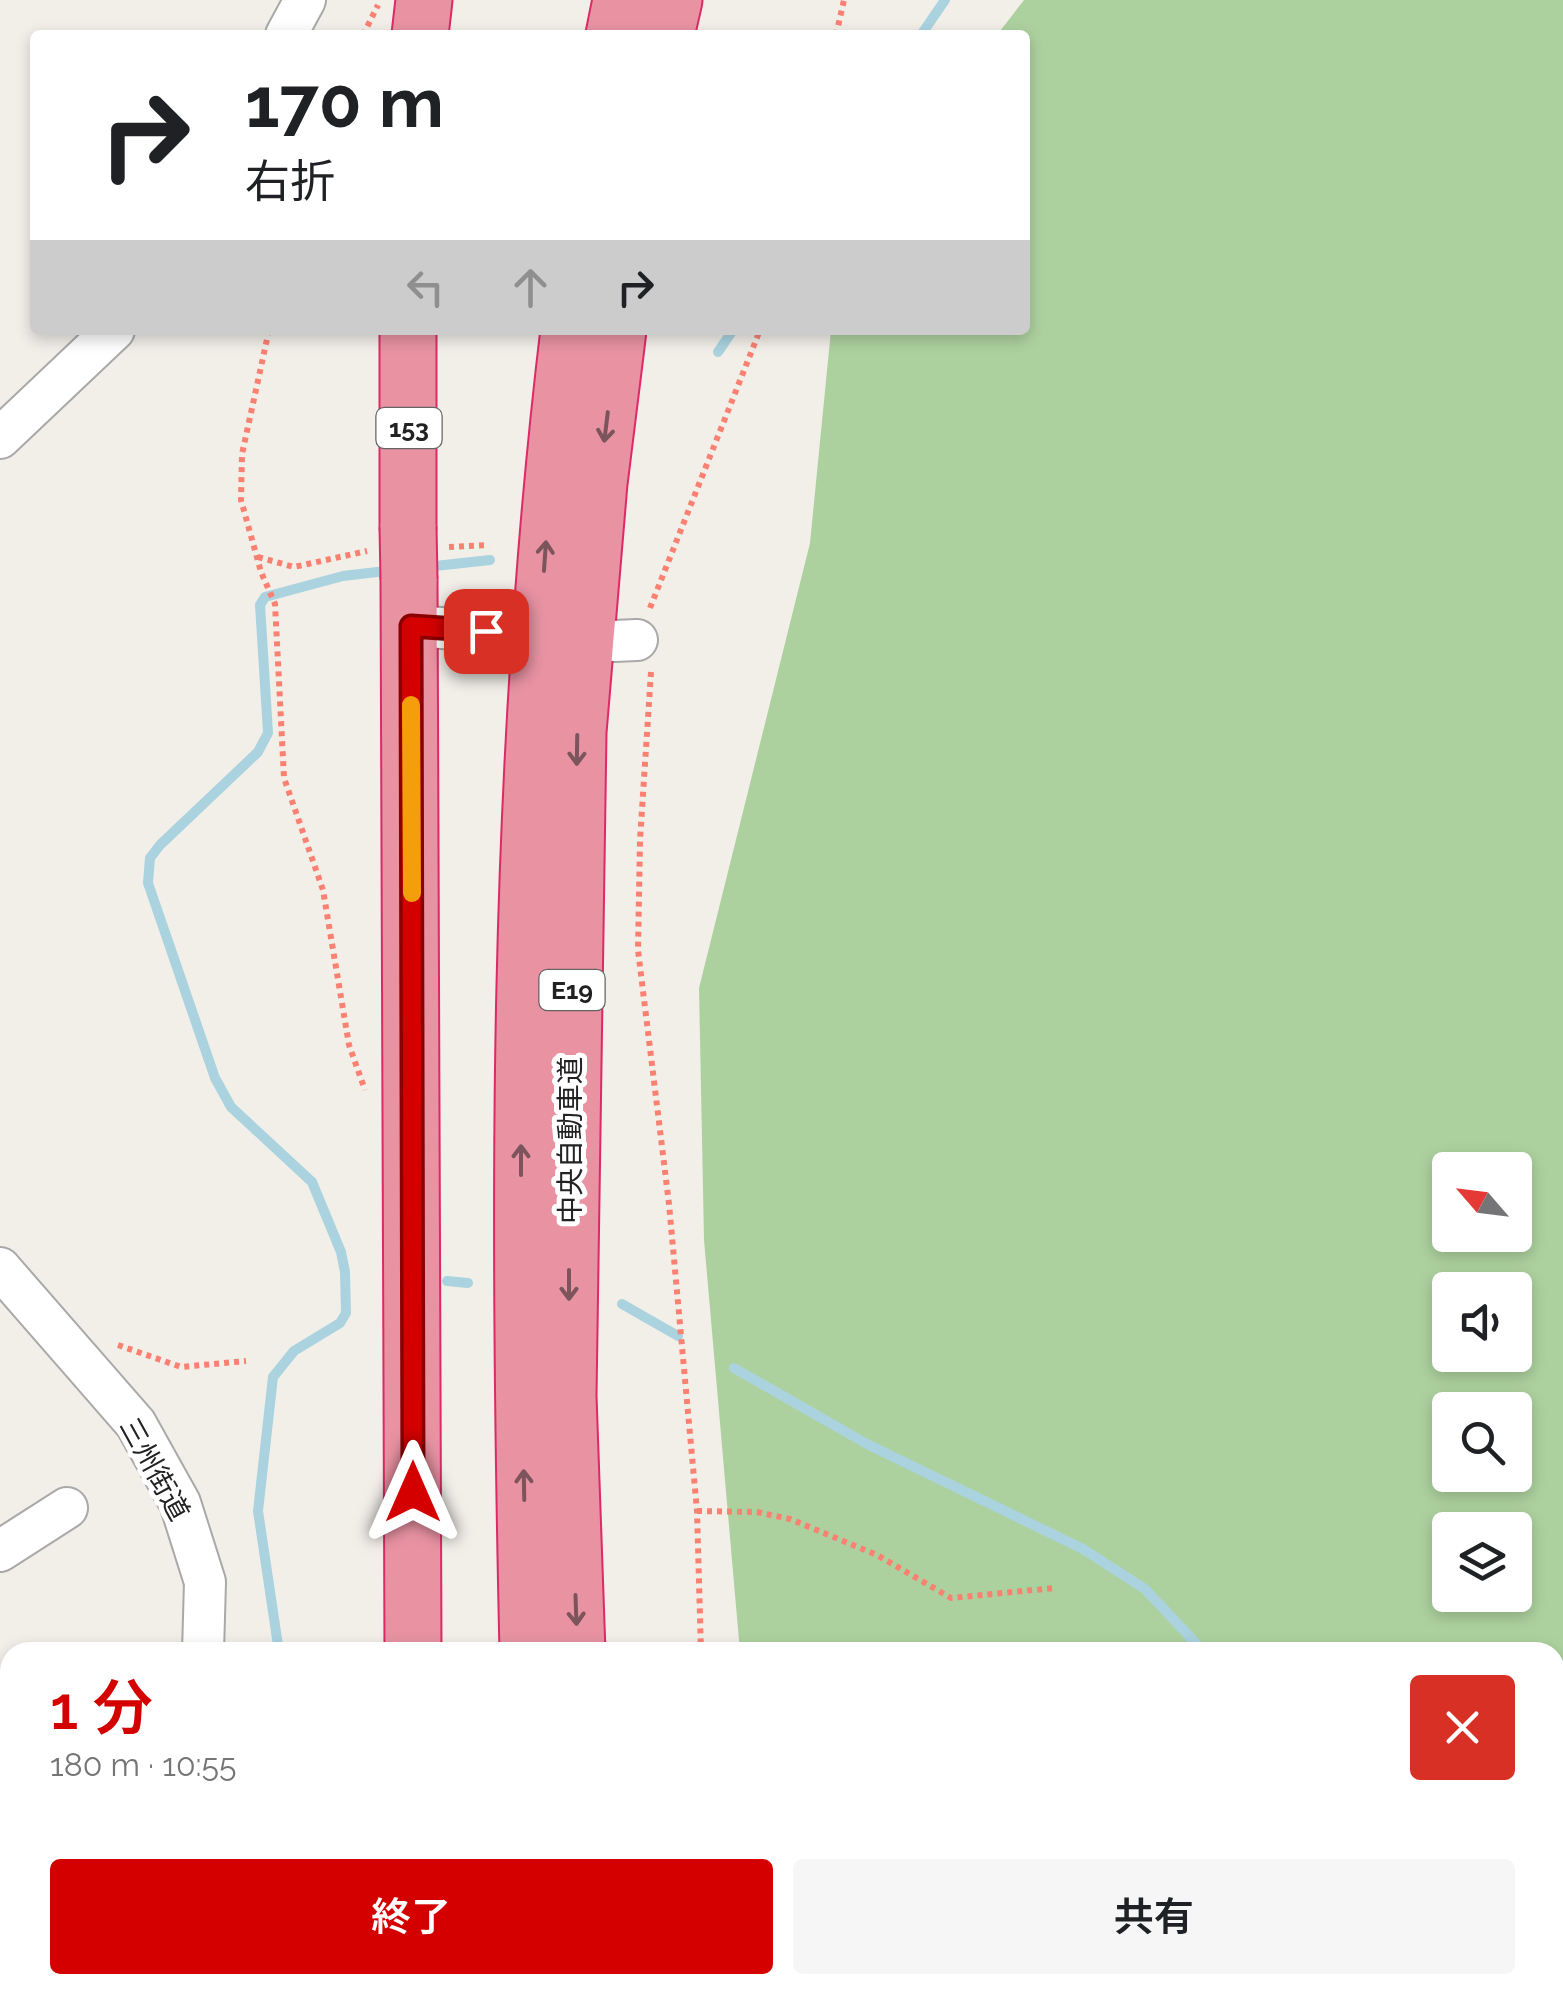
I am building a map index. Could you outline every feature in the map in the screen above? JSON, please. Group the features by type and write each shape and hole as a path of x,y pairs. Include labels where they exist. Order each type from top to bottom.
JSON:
{"highway":[{"path":"421,30 424,0"},
{"path":"615,30 621,0"},
{"path":"667,30 674,0"},
{"name":"153","path":"408,335 414,1642"},
{"name":"中央自動車道","path":"528,1642 521,1062 531,736 550,482 567,335"},
{"name":"中央自動車道","path":"577,1642 568,1396 578,732 599,483 617,335"}],"street":[{"path":"289,30 305,0"},
{"path":"0,438 109,335"},
{"path":"409,577 486,631"},
{"name":"三州街道","path":"0,1268 136,1424 180,1503 205,1582 204,1642"},
{"path":"0,1551 67,1508"}],"path":[{"path":"366,30 382,0"},
{"path":"837,30 844,0"},
{"path":"268,335 242,454 241,500 261,572 275,604 284,778 323,890 349,1045 366,1093"},
{"path":"701,1642 696,1511 668,1204 638,950 651,656 626,641 758,335"},
{"path":"112,1342 182,1367 246,1361"},
{"path":"696,1511 757,1512 790,1518 878,1555 951,1598 1054,1588"}],"green space":[{"path":"1024,0 1563,0 1563,1642 739,1642 704,1240 699,988 810,543 831,335 1030,335 1030,30 1001,30"}],"waterway":[{"path":"924,30 945,0"},
{"path":"718,352 730,335"},
{"path":"426,567 490,560"},
{"path":"278,1642 258,1511 273,1377 294,1351 340,1323 346,1313 345,1272 341,1252 312,1182 231,1107 215,1078 148,883 150,858 258,752 268,733 260,605 265,597 343,576 394,570"},
{"path":"447,1281 468,1283"},
{"path":"622,1304 678,1336"},
{"path":"734,1368 867,1444 1083,1549 1145,1589 1195,1642"}],"slow traffic":[{"path":"411,705 412,893"}],"route":[{"path":"413,1492 411,626 486,631"}]}
